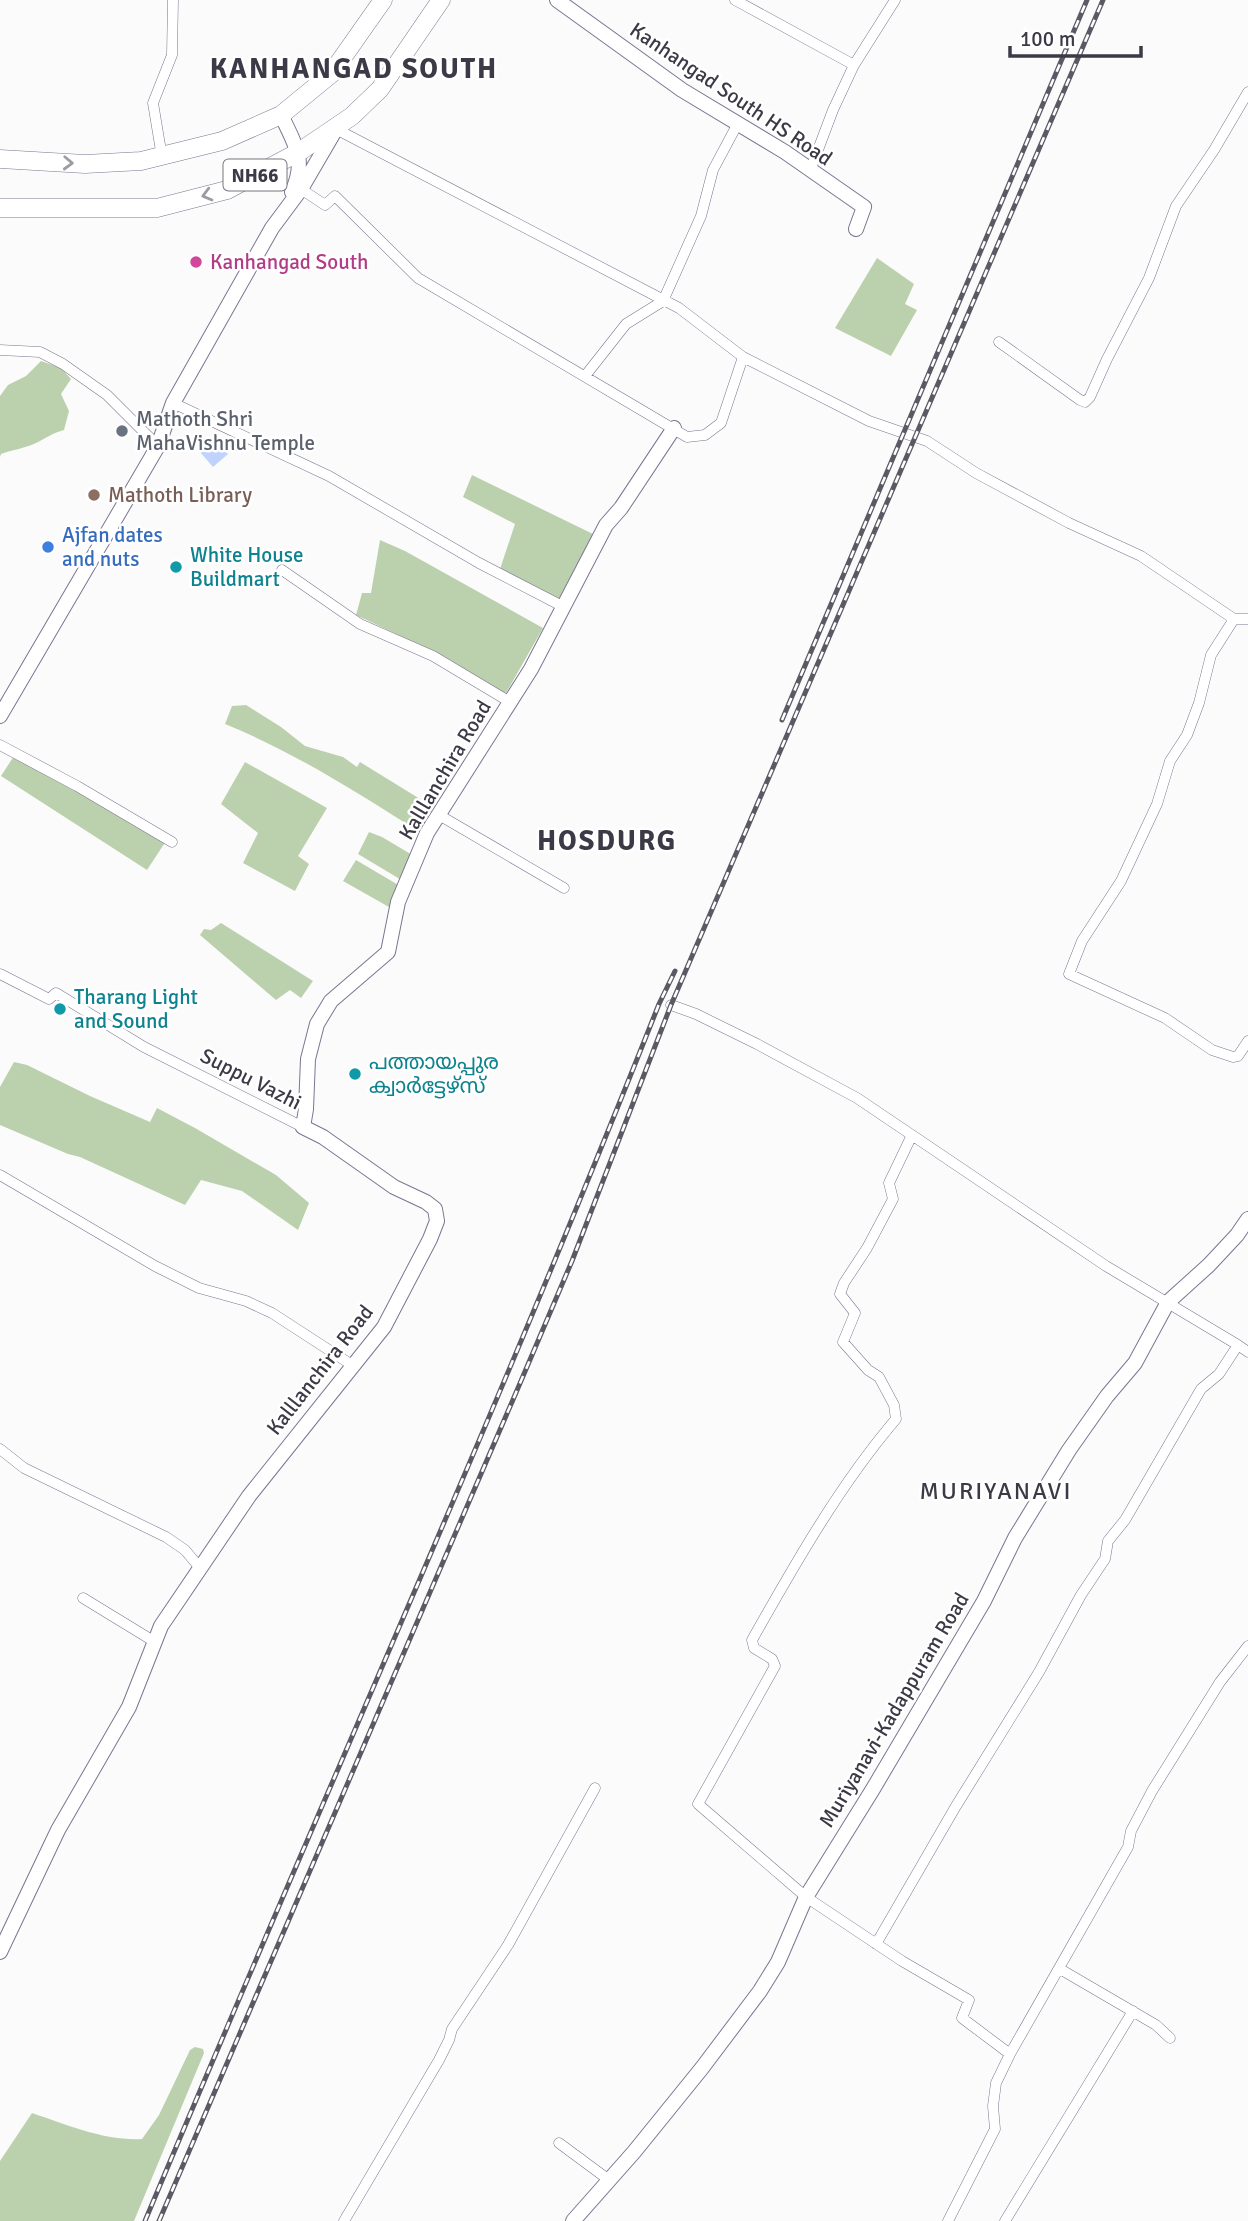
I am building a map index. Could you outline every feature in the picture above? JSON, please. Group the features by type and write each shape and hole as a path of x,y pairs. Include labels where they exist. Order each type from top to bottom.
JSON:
{"highway":[{"name":"NH66","path":"0,159 85,164 141,161 222,142 281,115 331,74 383,0"},
{"name":"NH66","path":"0,208 157,208 227,190 336,129 380,89 441,0"}],"street":[{"path":"162,157 153,103 172,55 173,0"},
{"name":"Kanhangad South HS Road","path":"557,0 682,90 785,152 864,207 856,229"},
{"path":"735,0 854,65"},
{"path":"810,171 833,110 854,65 895,0"},
{"path":"999,342 1080,400 1085,402 1090,397 1149,278 1177,206 1248,92"},
{"path":"0,716 158,446 173,403 294,188 300,169 299,152 281,115"},
{"path":"585,376 626,324 663,301 701,216 713,170 737,125"},
{"path":"272,228 301,190 336,129 663,301 703,324 743,357 869,421 927,441 1059,518 1141,555 1234,619 1248,620"},
{"path":"301,190 325,205 335,196 418,278 687,437 705,435 721,423 743,357"},
{"path":"0,350 40,352 64,365 107,395 158,446"},
{"path":"173,403 329,476 479,563 564,607"},
{"name":"Kalllanchira Road","path":"0,1952 58,1830 129,1707 161,1626 249,1496 384,1327 430,1240 437,1221 435,1209 303,1127 308,1059 317,1024 331,1001 388,952 398,902 427,833 556,625 584,564 606,525 628,498 674,428"},
{"path":"282,570 360,624 433,656 510,702"},
{"path":"1234,619 1210,655 1199,703 1186,735 1170,761 1157,804 1121,881 1082,941 1069,974 1165,1018 1212,1050 1238,1056 1248,1041"},
{"path":"0,745 65,779 172,842"},
{"path":"439,815 564,888"},
{"name":"Suppu Vazhi","path":"0,974 49,999 56,993 144,1047 303,1127"},
{"path":"671,1005 696,1014 757,1044 857,1098 1106,1266 1248,1352"},
{"path":"912,1135 889,1183 893,1199 840,1294 855,1313 843,1342 868,1370 879,1377 888,1392 896,1419 863,1458 792,1569 752,1640 754,1648 772,1659 775,1666 698,1804 806,1897 876,1944 970,2000 962,2018 1010,2054"},
{"path":"0,1175 155,1266 199,1288 246,1301 272,1313 352,1365"},
{"name":"Muriyanavi-Kadappuram Road","path":"573,2221 702,2068 760,1991 778,1962 806,1897 984,1601 1015,1538 1069,1450 1107,1396 1135,1363 1168,1302 1209,1265 1248,1219"},
{"path":"876,1944 956,1806 1039,1672 1081,1595 1105,1559 1108,1541 1125,1520 1201,1389 1219,1374 1238,1345"},
{"path":"0,1449 34,1473 166,1537 185,1550 200,1568"},
{"path":"83,1598 155,1642"},
{"path":"948,2221 995,2129 993,2106 996,2083 1010,2054 1128,1847 1131,1831 1152,1791 1248,1646"},
{"path":"1237,1659 1248,1666"},
{"path":"344,2221 439,2060 452,2029 508,1945 595,1788"},
{"path":"1060,1969 1156,2025 1170,2038"},
{"path":"1005,2221 1133,2011"},
{"path":"559,2143 609,2180"}],"green space":[{"path":"877,258 914,284 905,304 917,310 891,356 835,328"},
{"path":"41,361 61,368 71,379 61,394 69,411 64,430 32,445 1,454 0,457 0,396 8,385 26,376"},
{"path":"472,475 593,534 558,600 500,569 515,524 463,497"},
{"path":"380,540 405,551 543,628 506,693 490,687 445,657 356,615 362,593 371,593"},
{"path":"246,705 305,746 343,757 357,767 360,762 433,807 421,833 301,760 225,724 232,706"},
{"path":"14,756 166,841 147,870 1,776"},
{"path":"245,762 327,808 298,856 309,864 295,891 243,863 258,833 221,804"},
{"path":"369,832 414,856 403,881 358,854"},
{"path":"356,860 400,886 389,907 343,881"},
{"path":"221,923 313,981 301,998 290,990 276,1000 200,935 204,929 211,930"},
{"path":"14,1062 27,1065 150,1122 157,1108 276,1175 309,1203 298,1230 242,1191 201,1180 185,1205 80,1157 0,1125 0,1087"},
{"path":"195,2047 203,2049 204,2053 134,2221 0,2221 0,2161 32,2113 100,2135 142,2139 159,2115 190,2050"}],"water":[{"path":"215,438 228,454 213,467 200,452"}],"railway":[{"path":"782,720 1087,0"},
{"path":"159,2221 572,1261 671,1005 1103,0"},
{"path":"145,2221 470,1462 675,971"}],"place":[{"name":"Kanhangad South","path":"196,262"},
{"name":"Mathoth Shri MahaVishnu Temple","path":"122,431"},
{"name":"Mathoth Library","path":"94,495"},
{"name":"Ajfan dates and nuts","path":"48,547"},
{"name":"White House Buildmart","path":"176,567"},
{"name":"Tharang Light and Sound","path":"60,1009"},
{"name":"പത്തായപ്പുര ക്വാർട്ടേഴ്സ്","path":"355,1074"}],"district":[{"name":"KANHANGAD SOUTH","path":"354,68"},
{"name":"HOSDURG","path":"607,840"},
{"name":"MURIYANAVI","path":"996,1491"}]}
